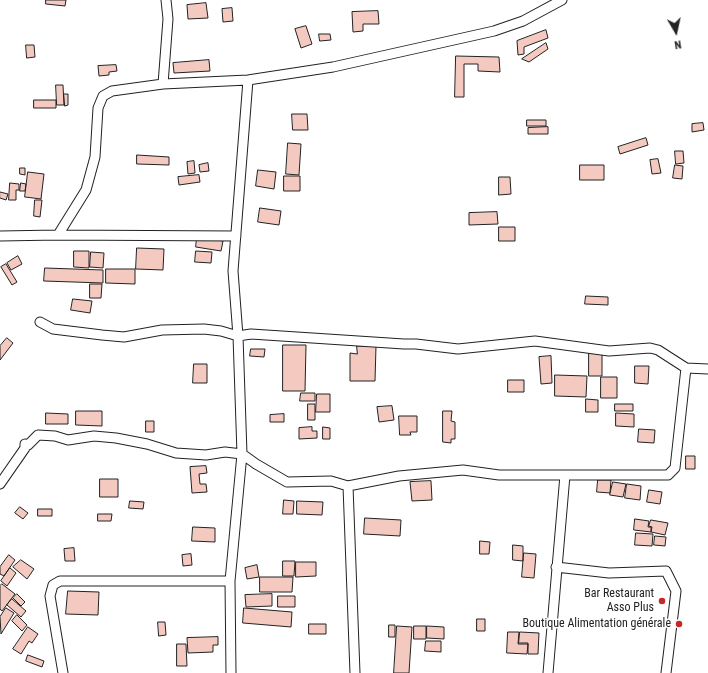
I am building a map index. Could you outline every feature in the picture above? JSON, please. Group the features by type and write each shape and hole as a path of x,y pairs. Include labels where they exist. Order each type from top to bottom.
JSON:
{"street":[{"path":"163,84 168,19 166,0"},
{"path":"58,235 86,190 93,169 98,108 103,96 112,91 163,84 248,80 332,67 494,31 524,21 562,0"},
{"path":"231,673 230,581 242,454 238,336 233,271 248,80"},
{"path":"0,236 236,236"},
{"path":"40,322 53,329 124,337 162,330 204,330 220,331 238,336 251,334 416,344 458,349 535,341 609,351 650,348 658,350 686,368 708,369"},
{"path":"0,484 24,448 25,444 28,445 38,435 55,436 68,440 94,436 116,438 147,444 176,453 206,455 224,452 242,454 287,482 331,481 348,486 399,476 463,470 499,476 668,475 675,468 686,368"},
{"path":"548,673 565,475"},
{"path":"348,486 355,673"},
{"path":"556,567 609,573 666,572 676,591 666,673"},
{"path":"63,673 50,596 54,585 60,580 230,581"}],"building":[{"path":"46,0 66,0 65,6 46,4"},
{"path":"206,3 208,18 188,19 187,5"},
{"path":"232,8 233,21 223,22 222,9"},
{"path":"378,11 379,24 363,24 363,31 353,32 352,12"},
{"path":"306,26 312,44 301,48 295,29"},
{"path":"546,30 548,38 524,47 524,54 518,55 517,41"},
{"path":"319,34 330,34 331,40 320,41"},
{"path":"546,43 548,49 529,62 522,59"},
{"path":"26,45 34,45 35,57 27,58"},
{"path":"456,56 499,57 500,72 478,71 478,64 464,64 464,97 455,97"},
{"path":"209,60 210,71 174,73 173,63"},
{"path":"116,65 117,71 109,72 109,75 99,76 98,66"},
{"path":"56,85 63,85 64,105 57,105"},
{"path":"64,94 68,94 68,105 65,106"},
{"path":"34,100 56,100 56,108 34,108"},
{"path":"292,114 307,114 308,130 293,130"},
{"path":"527,120 546,120 546,126 527,126"},
{"path":"703,123 704,130 692,132 692,124"},
{"path":"548,127 548,134 528,134 528,128"},
{"path":"646,138 648,145 620,154 618,147"},
{"path":"288,143 301,144 299,175 286,174"},
{"path":"675,151 683,151 684,163 676,164"},
{"path":"137,155 169,157 169,165 137,164"},
{"path":"658,159 661,173 652,174 650,160"},
{"path":"194,161 195,173 188,174 187,162"},
{"path":"208,163 209,171 200,172 199,165"},
{"path":"580,165 604,165 604,180 580,180"},
{"path":"675,165 683,166 682,179 673,178"},
{"path":"20,168 25,168 25,175 20,174"},
{"path":"258,170 276,172 274,189 256,186"},
{"path":"28,172 44,174 41,199 25,197"},
{"path":"199,175 200,182 179,185 178,177"},
{"path":"284,176 300,176 300,191 284,191"},
{"path":"499,177 510,177 511,194 499,195"},
{"path":"10,183 19,184 19,190 16,190 16,200 9,200"},
{"path":"21,183 26,184 25,191 20,191"},
{"path":"0,192 8,194 6,200 0,198"},
{"path":"35,200 42,200 40,217 34,216"},
{"path":"260,208 281,211 279,225 258,222"},
{"path":"497,212 498,224 469,225 469,213"},
{"path":"499,227 515,227 515,241 499,241"},
{"path":"197,237 223,241 221,251 196,247"},
{"path":"137,248 164,249 163,270 136,269"},
{"path":"74,251 89,251 89,268 74,267"},
{"path":"196,251 212,252 211,263 195,262"},
{"path":"91,252 104,253 103,268 90,267"},
{"path":"18,256 22,264 11,270 7,263"},
{"path":"6,264 17,282 12,285 1,267"},
{"path":"45,268 103,270 103,283 44,281"},
{"path":"106,269 135,269 135,284 106,283"},
{"path":"90,284 102,284 101,298 90,298"},
{"path":"586,296 608,297 608,305 585,304"},
{"path":"73,299 92,301 90,313 71,310"},
{"path":"7,338 13,343 0,360 0,346"},
{"path":"283,345 306,345 305,391 283,391"},
{"path":"357,346 376,346 375,381 350,381 350,353 357,354"},
{"path":"251,349 265,349 264,357 250,356"},
{"path":"589,352 602,353 602,376 589,376"},
{"path":"551,356 552,383 541,384 539,357"},
{"path":"194,364 207,364 207,383 193,383"},
{"path":"635,366 649,366 648,384 635,383"},
{"path":"555,375 587,376 586,397 555,396"},
{"path":"601,377 617,377 617,398 601,398"},
{"path":"508,380 524,380 524,392 508,392"},
{"path":"301,393 315,393 315,401 300,401"},
{"path":"317,394 330,394 330,412 316,412"},
{"path":"586,399 598,400 598,412 586,412"},
{"path":"308,404 315,404 315,420 308,420"},
{"path":"615,404 633,404 633,411 615,411"},
{"path":"392,406 394,420 379,422 377,407"},
{"path":"76,411 102,411 102,426 76,425"},
{"path":"443,411 452,411 451,421 455,422 455,439 451,439 451,443 443,442"},
{"path":"46,413 68,414 68,424 46,424"},
{"path":"616,413 634,414 634,427 616,426"},
{"path":"284,414 284,422 270,422 270,415"},
{"path":"399,416 417,416 417,432 410,432 411,435 400,435"},
{"path":"146,421 154,421 154,432 146,432"},
{"path":"312,427 312,431 317,431 317,438 299,439 299,428"},
{"path":"323,427 330,428 330,439 323,439"},
{"path":"639,429 655,430 654,443 638,442"},
{"path":"686,456 695,456 695,469 686,469"},
{"path":"206,466 207,473 199,474 200,484 206,484 207,492 192,493 190,467"},
{"path":"100,479 118,479 118,497 100,497"},
{"path":"598,480 611,480 610,493 597,492"},
{"path":"431,481 432,500 412,501 410,482"},
{"path":"613,482 626,484 623,497 610,495"},
{"path":"627,484 641,486 640,500 625,498"},
{"path":"649,490 662,492 660,504 647,502"},
{"path":"284,500 294,501 293,514 283,514"},
{"path":"130,501 144,502 143,509 129,508"},
{"path":"297,501 323,502 322,515 297,514"},
{"path":"20,507 28,513 23,519 15,513"},
{"path":"38,509 52,509 52,516 38,516"},
{"path":"98,514 112,514 111,521 98,521"},
{"path":"365,518 401,520 400,536 364,534"},
{"path":"635,519 649,521 648,527 651,527 651,532 634,530"},
{"path":"651,520 668,523 665,535 651,532 652,527 649,526"},
{"path":"193,527 215,528 215,542 192,541"},
{"path":"636,533 653,534 652,546 635,545"},
{"path":"655,536 666,537 665,546 654,545"},
{"path":"480,541 490,542 489,554 480,554"},
{"path":"513,545 523,546 523,561 513,560"},
{"path":"74,548 75,561 65,561 64,549"},
{"path":"524,553 536,554 534,578 522,577"},
{"path":"191,554 192,565 183,566 182,555"},
{"path":"9,555 15,560 4,576 0,574 0,567"},
{"path":"21,560 34,569 27,579 13,567"},
{"path":"283,561 295,561 294,576 283,576"},
{"path":"296,562 316,562 316,576 296,577"},
{"path":"257,565 259,577 247,579 245,568"},
{"path":"10,568 16,573 7,586 1,581"},
{"path":"260,577 293,577 292,592 260,592"},
{"path":"2,584 15,594 2,611 0,609 0,586"},
{"path":"68,591 99,592 98,615 66,614"},
{"path":"17,594 25,602 21,606 13,598"},
{"path":"272,594 272,606 246,607 245,595"},
{"path":"278,596 295,596 295,607 278,607"},
{"path":"12,599 26,611 21,617 7,605"},
{"path":"6,608 14,613 1,634 0,617"},
{"path":"244,608 292,612 291,627 243,623"},
{"path":"17,615 27,625 22,631 12,621"},
{"path":"477,619 485,619 485,631 477,631"},
{"path":"158,622 165,622 166,635 159,636"},
{"path":"309,624 326,624 326,634 309,634"},
{"path":"389,625 395,625 395,637 389,637"},
{"path":"397,626 412,627 409,673 394,673"},
{"path":"414,626 426,626 426,639 414,639"},
{"path":"427,626 444,627 444,639 427,638"},
{"path":"28,627 38,634 32,643 29,641 21,654 13,649"},
{"path":"508,632 519,632 518,644 528,644 527,654 507,653"},
{"path":"520,632 539,633 538,654 528,654 528,643 519,643"},
{"path":"218,637 218,645 213,645 213,652 188,653 187,638"},
{"path":"426,641 441,641 441,652 425,651"},
{"path":"177,644 186,644 187,666 177,666"},
{"path":"28,655 44,661 42,667 26,661"}],"place":[{"name":"Bar Restaurant Asso Plus","path":"662,601"},
{"name":"Boutique Alimentation générale","path":"679,624"}]}
